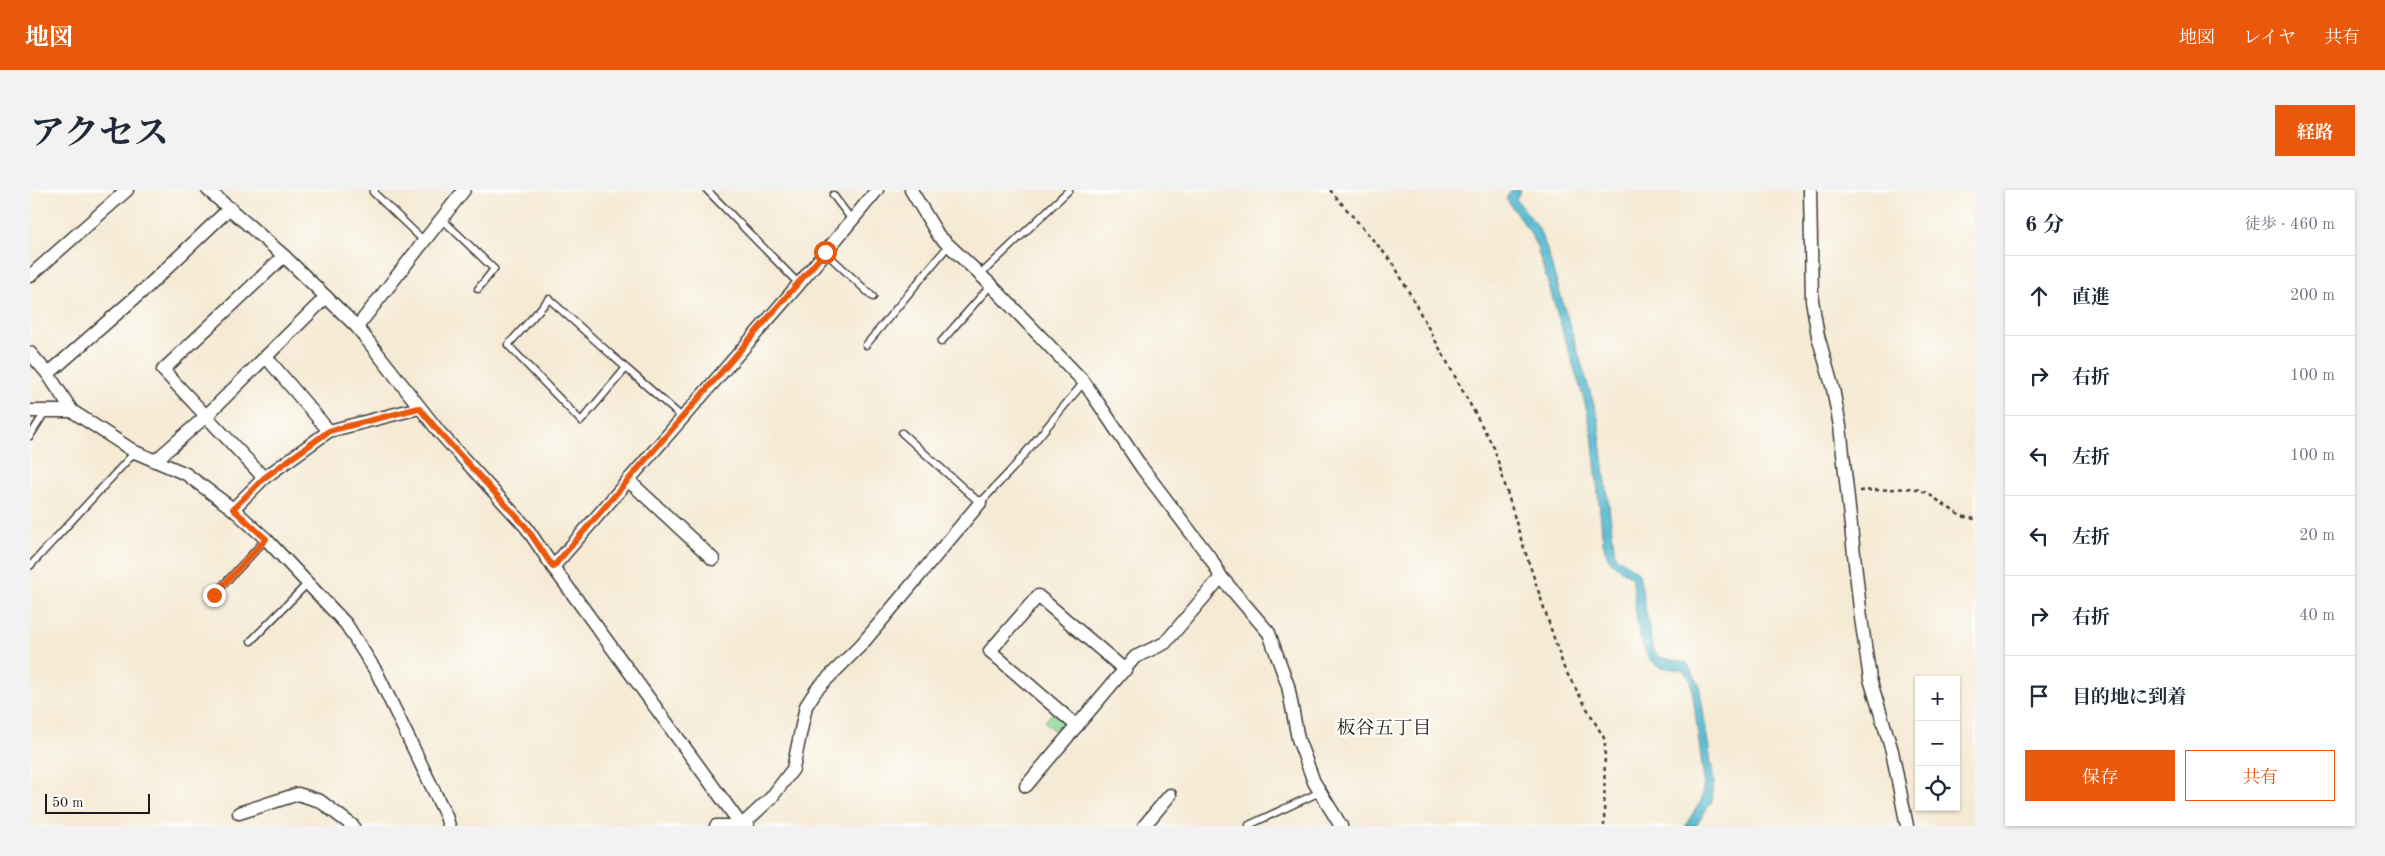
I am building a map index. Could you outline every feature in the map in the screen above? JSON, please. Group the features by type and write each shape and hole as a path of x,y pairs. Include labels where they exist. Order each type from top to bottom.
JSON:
{"street":[{"path":"30,276 127,190"},
{"path":"208,190 284,256 357,327 440,433 526,527 553,567 744,826"},
{"path":"357,327 464,190"},
{"path":"553,567 799,284 877,190"},
{"path":"911,190 938,235 990,284 1084,382 1142,468 1210,559 1221,577 1269,632 1288,686 1298,739 1314,782 1342,826"},
{"path":"1810,190 1812,300 1818,336 1836,407 1870,679 1892,751 1907,826"},
{"path":"48,374 146,288 230,208"},
{"path":"264,478 163,370 284,256"},
{"path":"155,461 206,416 326,297"},
{"path":"30,353 48,374 72,411 135,452 186,474 233,509 266,539 346,624 377,673 446,816 448,826"},
{"path":"266,357 329,431"},
{"path":"233,509 264,478 329,431 419,408"},
{"path":"30,411 72,411"},
{"path":"628,480 713,559"},
{"path":"716,826 744,826 772,798 793,768 806,706 817,689 862,644 980,503"},
{"path":"1026,786 1135,657 1165,643 1221,577"},
{"path":"1077,726 990,650 1038,596 1125,670"},
{"path":"239,814 298,794 320,801 353,826"},
{"path":"1144,826 1170,795"}],"lane":[{"path":"374,190 373,192 425,242"},
{"path":"707,190 799,284"},
{"path":"980,275 1069,190"},
{"path":"832,195 852,220"},
{"path":"442,219 494,269 478,289"},
{"path":"866,345 949,245"},
{"path":"825,252 873,297"},
{"path":"941,342 990,284"},
{"path":"626,368 581,420 508,345 549,299 682,418"},
{"path":"902,433 980,503 1013,468 1084,382"},
{"path":"30,436 46,410"},
{"path":"30,566 135,452"},
{"path":"214,595 266,539"},
{"path":"251,641 308,583"},
{"path":"1249,825 1320,792"}],"path":[{"path":"1330,190 1393,263 1494,448 1521,539 1564,668 1605,740 1604,826"},
{"path":"1848,492 1914,488 1927,493 1961,516 1975,519"}],"green space":[{"path":"1053,712 1071,726 1055,731 1045,722"}],"water":[{"path":"1511,190 1521,190 1516,199 1538,227 1546,247 1598,418 1615,555 1639,573 1653,650 1659,657 1687,663 1699,684 1714,782 1712,801 1696,826 1685,826 1702,799 1704,781 1691,681 1683,670 1662,667 1649,657 1640,637 1632,578 1610,561 1605,550 1592,434 1585,403 1537,248 1530,232 1506,199"}],"district":[{"name":"板谷五丁目","path":"1384,727"}],"route":[{"path":"214,595 266,539 233,509 264,478 329,431 419,408 526,527 553,567 825,252"}]}
